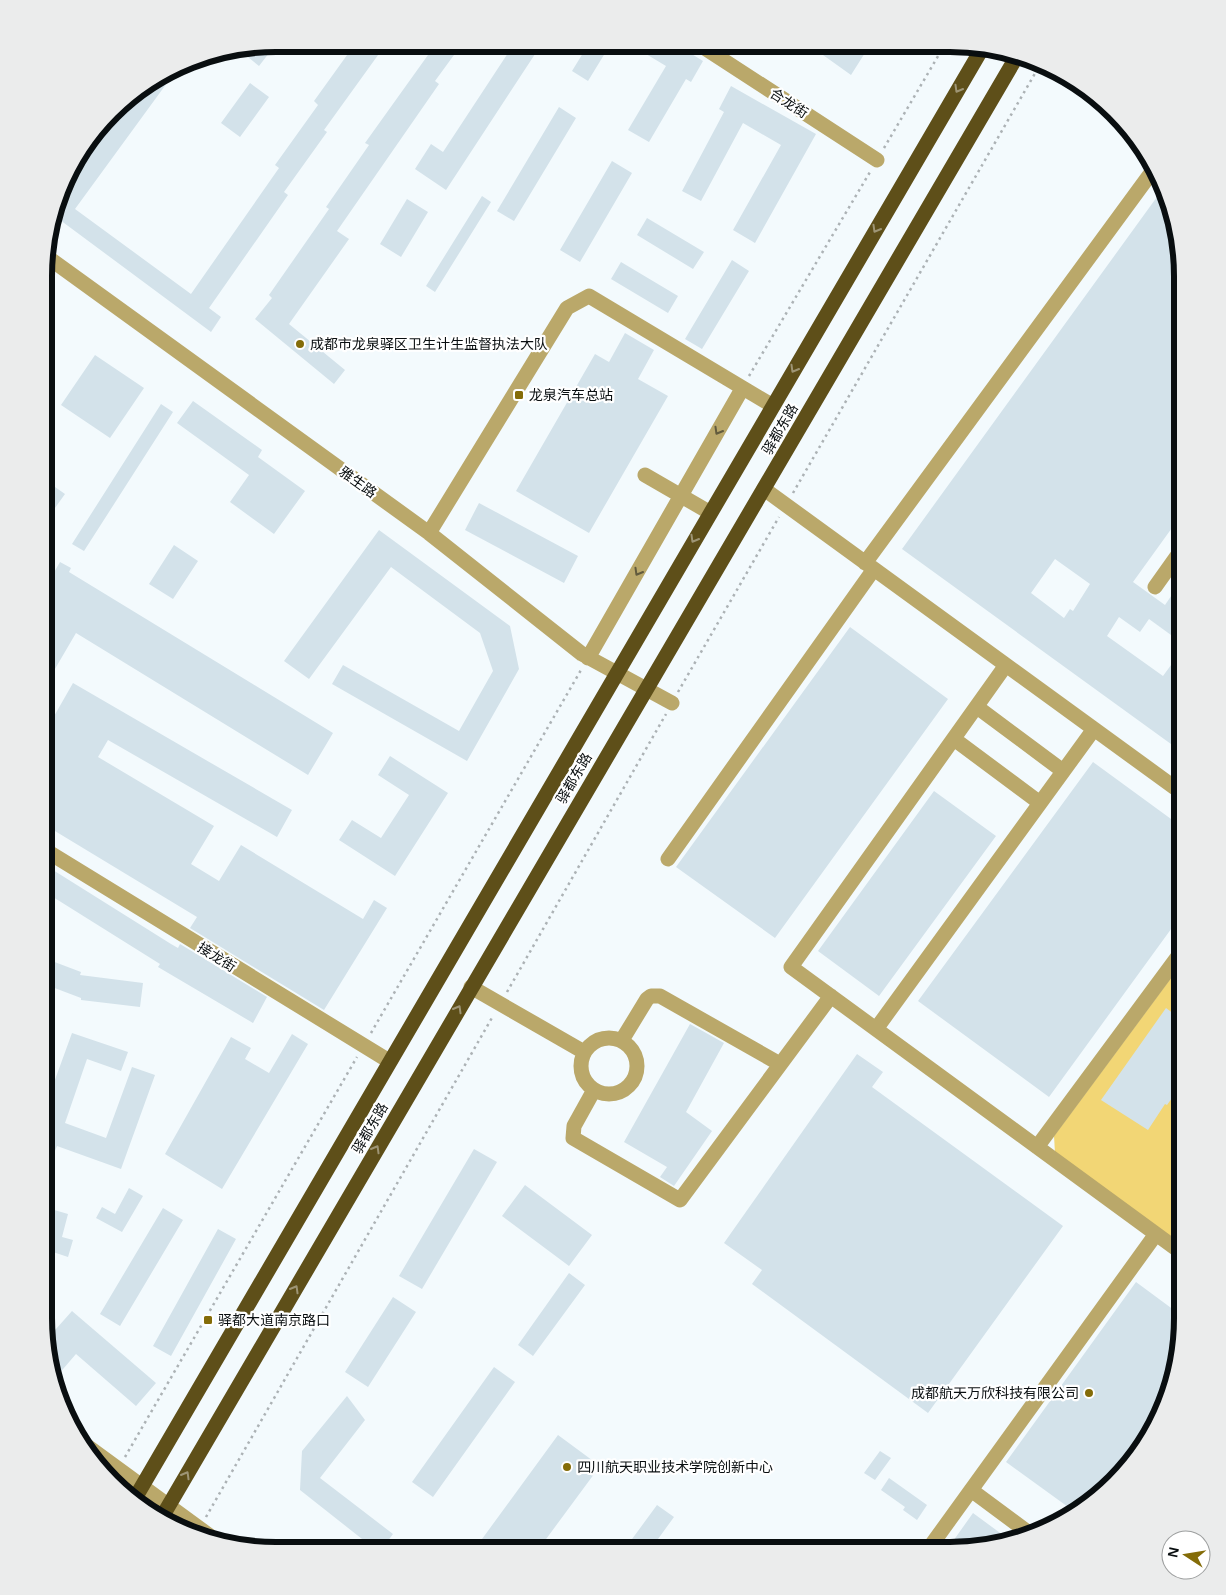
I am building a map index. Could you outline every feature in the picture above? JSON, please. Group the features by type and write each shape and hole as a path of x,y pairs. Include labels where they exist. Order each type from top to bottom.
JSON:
{"highway":[{"name":"驿都东路","path":"138,1494 979,54"},
{"name":"驿都东路","path":"165,1511 1014,62"}],"street":[{"name":"合龙街","path":"711,52 877,160"},
{"path":"668,859 870,566 1149,176"},
{"name":"雅生路","path":"53,261 429,533 588,658 672,703"},
{"path":"429,533 567,308 589,296 773,406"},
{"path":"588,658 742,388"},
{"path":"645,474 710,512"},
{"path":"764,489 1174,787"},
{"path":"1155,586 1174,560"},
{"path":"1006,665 791,968 1174,1247"},
{"path":"977,706 1063,771"},
{"path":"876,1029 1094,729"},
{"path":"954,739 1040,803"},
{"name":"接龙街","path":"52,854 390,1061"},
{"path":"1037,1147 1174,962"},
{"path":"471,987 584,1052"},
{"path":"622,1040 647,999 651,996 660,996 780,1064"},
{"path":"594,1090 574,1126 573,1138 680,1200 831,996"},
{"path":"603,1038 622,1040 635,1054 636,1073 633,1081 618,1093 609,1094 594,1090 585,1082 582,1074 580,1065 584,1052 594,1041 603,1038"},
{"path":"933,1542 1156,1234"},
{"path":"100,1456 142,1487 165,1511 195,1527"},
{"path":"971,1490 1026,1529"}],"path":[{"path":"742,388 940,52"},
{"path":"205,1531 500,1004 1037,71"},
{"path":"118,1469 588,658"}],"shaded area":[{"path":"1174,974 1174,1240 1055,1153 1054,1136"}],"building":[{"path":"349,52 380,52 324,130 327,132 284,192 288,195 209,308 221,317 211,332 60,220 76,178 89,154 101,137 129,108 152,90 168,81 75,209 191,294 279,168 275,165 318,105 314,101"},
{"path":"425,52 456,52 435,81 439,84 337,231 349,239 289,324 345,370 334,384 255,319 272,298 269,295 329,209 326,207 369,145 365,143 428,55"},
{"path":"509,52 536,52 446,190 415,169 431,144 443,152"},
{"path":"584,52 606,52 588,81 572,71"},
{"path":"643,52 688,52 703,61 691,82 686,79 649,142 628,130 666,66"},
{"path":"819,52 866,52 851,75"},
{"path":"269,53 259,66 245,55"},
{"path":"250,83 269,97 240,137 221,123"},
{"path":"731,86 816,134 755,243 733,230 781,145 743,123 701,201 682,191 724,112 719,109"},
{"path":"559,107 576,118 514,221 497,211"},
{"path":"612,161 632,173 580,262 560,250"},
{"path":"482,196 491,202 435,292 426,286"},
{"path":"1158,196 1166,219 1172,247 1174,277 1174,525 1133,582 1165,605 1174,592 1174,637 1149,619 1140,632 1119,617 1107,636 1163,676 1174,661 1174,746 902,549","holes":["1055,559 1090,584 1073,611 1070,609 1064,618 1031,593"]},
{"path":"407,199 428,212 401,257 380,244"},
{"path":"647,218 704,252 693,269 637,235"},
{"path":"732,260 749,271 702,349 685,339"},
{"path":"621,262 678,296 668,313 611,279"},
{"path":"625,333 654,350 638,379 668,396 589,533 516,491 595,354 609,362"},
{"path":"95,355 144,388 110,438 61,405"},
{"path":"193,401 262,450 258,457 305,491 274,534 230,502 249,475 177,423"},
{"path":"161,404 173,412 84,551 72,544"},
{"path":"52,485 65,494 52,512"},
{"path":"479,503 578,556 564,583 465,530"},
{"path":"379,530 510,626 519,669 467,761 332,684 343,665 459,731 493,671 480,633 391,567 309,679 284,661"},
{"path":"174,545 198,561 173,599 149,584"},
{"path":"60,562 71,568 69,572 333,733 308,775 76,633 52,674 52,576"},
{"path":"850,627 948,699 775,938 676,867"},
{"path":"73,683 292,810 277,837 108,740 98,757 214,826 191,864 219,881 241,845 363,919 374,900 387,908 324,1010 190,928 197,917 52,829 52,720"},
{"path":"390,756 448,793 395,876 339,840 352,820 381,838 409,795 378,775"},
{"path":"1093,762 1174,821 1174,925 1049,1097 918,1001"},
{"path":"934,791 996,836 879,996 818,951"},
{"path":"52,869 171,944 178,948 180,944 267,997 253,1023 158,967 160,964 52,896"},
{"path":"52,961 81,972 80,975 143,983 140,1007 81,1000 81,998 52,987"},
{"path":"1166,1008 1174,1014 1174,1095 1167,1105 1165,1104 1148,1130 1101,1100"},
{"path":"690,1024 724,1043 686,1112 712,1131 674,1186 660,1177 667,1167 624,1142"},
{"path":"72,1033 128,1052 121,1071 87,1059 65,1123 106,1138 132,1067 155,1075 121,1169 57,1146 52,1158 52,1088"},
{"path":"292,1034 308,1044 222,1189 165,1154 231,1037 251,1048 245,1059 269,1073"},
{"path":"857,1054 883,1072 872,1087 1063,1226 928,1413 752,1284 762,1270 724,1243"},
{"path":"474,1149 497,1162 422,1289 399,1276"},
{"path":"525,1185 592,1235 569,1266 502,1216"},
{"path":"129,1188 143,1196 122,1232 96,1218 102,1207 115,1214"},
{"path":"163,1208 183,1220 120,1326 100,1314"},
{"path":"52,1209 68,1214 62,1237 73,1240 68,1257 52,1252"},
{"path":"218,1229 236,1239 171,1356 153,1346"},
{"path":"569,1273 585,1285 533,1356 518,1345"},
{"path":"1136,1282 1174,1310 1172,1348 1162,1390 1156,1404 1136,1443 1118,1466 1097,1487 1069,1508 1006,1462"},
{"path":"393,1297 416,1312 368,1387 345,1372"},
{"path":"72,1311 156,1383 136,1406 76,1354 59,1373 53,1332"},
{"path":"494,1367 515,1382 433,1497 412,1482"},
{"path":"347,1396 365,1420 320,1478 393,1534 387,1542 366,1542 300,1490 302,1451"},
{"path":"558,1435 600,1466 544,1542 480,1542"},
{"path":"880,1451 891,1458 875,1480 864,1473"},
{"path":"889,1478 927,1505 917,1520 903,1510 905,1507 881,1490"},
{"path":"657,1505 674,1517 656,1542 630,1542"},
{"path":"973,1513 1004,1536 979,1541 952,1542"}],"place":[{"name":"成都市龙泉驿区卫生计生监督执法大队","path":"300,344"},
{"name":"龙泉汽车总站","path":"519,395"},
{"name":"驿都大道南京路口","path":"208,1320"},
{"name":"成都航天万欣科技有限公司","path":"1089,1393"},
{"name":"四川航天职业技术学院创新中心","path":"567,1467"}]}
